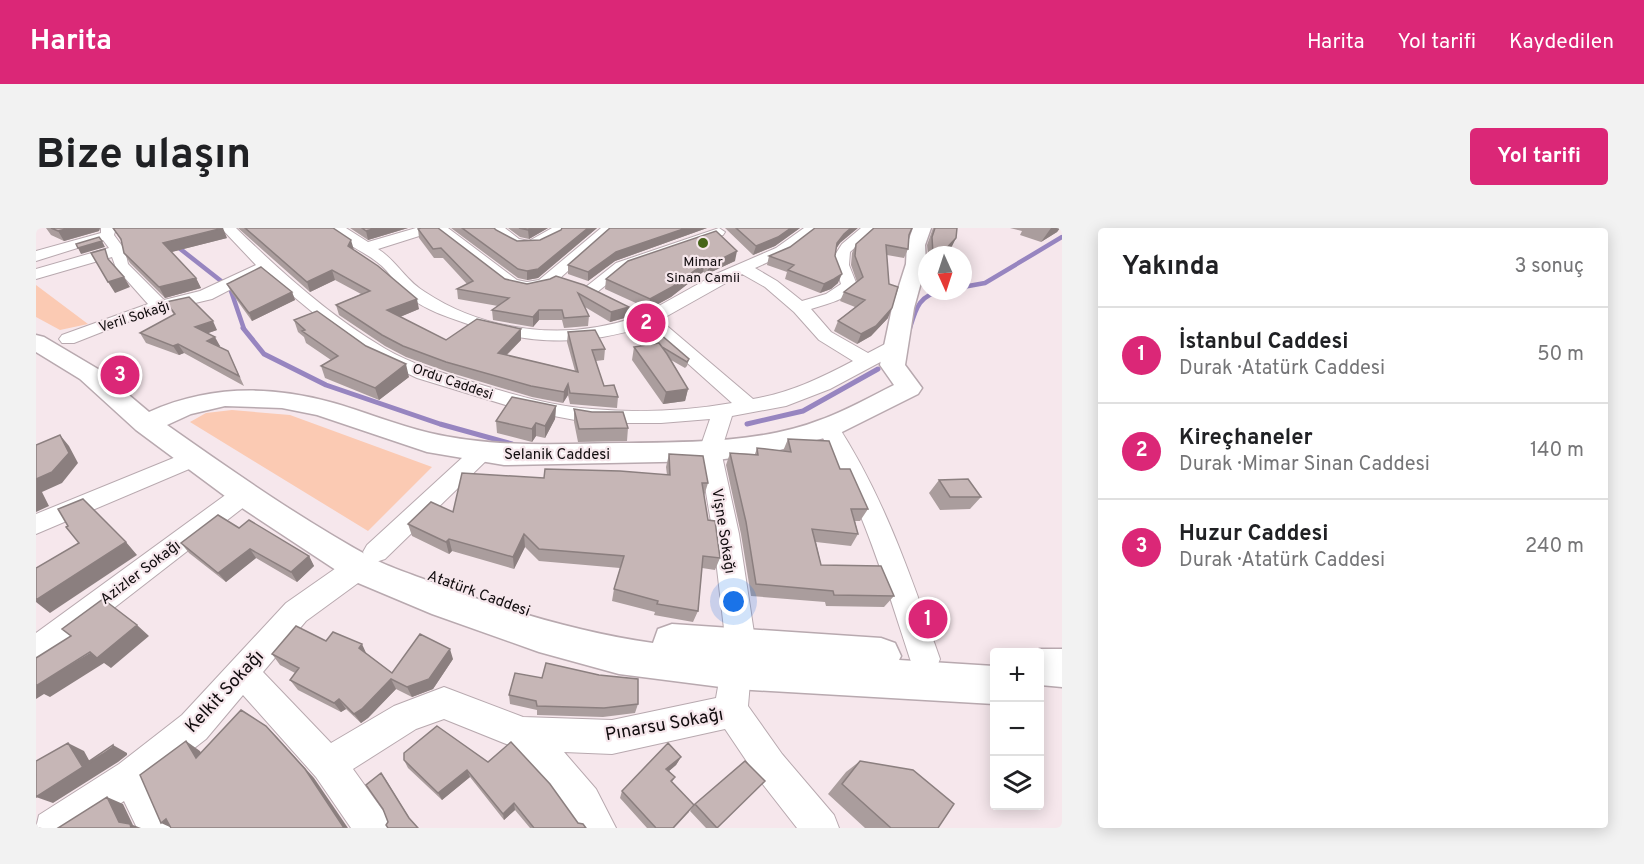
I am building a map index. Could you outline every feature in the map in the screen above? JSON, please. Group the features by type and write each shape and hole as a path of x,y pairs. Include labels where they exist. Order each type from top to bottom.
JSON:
{"main road":[{"path":"894,347 916,264 916,244 922,228"},
{"name":"Atatürk Caddesi","path":"36,322 89,374 156,419 312,516 368,559"},
{"name":"Selanik Caddesi","path":"156,419 183,407 225,398 282,400 322,408 427,442 504,455 710,452 768,443 828,428 909,388 892,365 894,347"},
{"name":"Atatürk Caddesi","path":"156,419 193,458 244,494 368,559 445,603 539,635 619,656 925,659 990,664"},
{"name":"Atatürk Caddesi","path":"738,658 990,685"},
{"path":"1044,667 1062,668"},
{"path":"1044,688 1062,689"}],"street":[{"name":"Ordu Caddesi","path":"228,228 265,265 340,326 378,352 424,374 522,404 591,416 660,417 723,411 778,401 823,385 894,347"},
{"path":"336,228 385,260 417,295 442,309 499,330 545,336 592,334 649,319 747,265 782,251 813,228"},
{"path":"364,248 431,228"},
{"path":"439,228 512,284 526,287 544,284 609,228"},
{"path":"497,228 508,239 532,246 543,244 561,228"},
{"path":"800,308 840,296 849,285 839,265 843,249 870,228"},
{"path":"36,255 108,231 118,250 121,265 160,306"},
{"path":"590,290 621,266 722,238 747,265 800,308 825,336 867,361"},
{"path":"36,274 118,250"},
{"name":"Veril Sokağı","path":"52,340 140,311 206,295 265,265"},
{"path":"552,276 590,290 649,319 748,406"},
{"path":"710,452 723,411"},
{"path":"828,428 848,457 867,495 925,659"},
{"name":"Kelkit Sokağı","path":"52,828 130,776 194,727 296,612 368,559 483,451"},
{"name":"Vişne Sokağı","path":"710,452 726,534 738,658"},
{"path":"36,525 193,458"},
{"name":"Azizler Sokağı","path":"36,650 244,494"},
{"path":"738,658 732,692 732,711 770,766 821,828"},
{"path":"243,672 328,765 373,828"},
{"name":"Pınarsu Sokağı","path":"328,765 406,717 444,703 523,734 612,737 732,711"},
{"name":"Pınarsu Sokağı","path":"523,734 570,786 594,818 598,828"},
{"path":"130,776 156,828"}],"shaded area":[{"path":"36,285 88,324 60,330 36,317"},
{"path":"232,410 290,415 432,467 368,531 190,422 206,413"}],"building":[{"path":"51,228 70,228 58,231"},
{"path":"113,228 223,228 163,243 196,278 159,287 124,253 121,239"},
{"path":"245,228 333,228 351,240 348,246 378,266 417,299 387,310 446,340 477,319 521,329 498,353 578,372 568,332 595,330 605,349 592,350 604,386 614,385 618,397 570,393 568,384 564,392 531,386 446,362 403,346 336,305 370,291 332,270 307,282"},
{"path":"438,228 505,279 527,284 556,276 584,285 629,307 611,312 578,293 589,316 564,318 562,310 539,310 533,317 492,310 509,298 457,289 473,281 441,248 433,249 418,229"},
{"path":"462,228 494,228 517,241 540,240 562,228 588,228 538,269 527,271 518,269"},
{"path":"610,228 686,228 616,252 588,272 568,265"},
{"path":"736,228 791,228 778,237 756,246"},
{"path":"815,228 851,228 837,243 835,256 842,274 824,284 788,270 794,265 769,256 790,247"},
{"path":"874,228 912,228 908,249 886,245 889,284 898,287 892,308 876,326 861,334 838,321 865,300 844,292 863,277 855,256 856,244"},
{"path":"935,228 957,228 956,238 948,246 933,246"},
{"path":"716,231 737,251 709,265 705,263 672,287 650,299 606,279 628,261"},
{"path":"99,237 102,241 78,248 76,244"},
{"path":"105,249 108,259 124,277 108,282 91,253"},
{"path":"261,267 292,292 249,313 227,284"},
{"path":"189,297 213,321 195,327 215,337 207,341 228,351 239,376 178,344 173,346 140,333 175,314 166,302"},
{"path":"317,311 366,346 406,364 375,388 321,366 338,356 302,331 305,330 294,320"},
{"path":"646,322 689,359 687,362 659,343 629,327"},
{"path":"659,343 688,389 666,392 634,347"},
{"path":"512,397 556,406 545,426 536,423 532,429 496,421"},
{"path":"574,409 592,412 623,412 628,428 579,429"},
{"path":"60,435 69,453 52,472 36,479 36,445"},
{"path":"788,439 829,441 840,469 850,469 868,509 851,509 858,534 812,529 821,565 881,566 894,596 834,595 833,591 756,584 746,522 730,453 758,455 757,448 791,452"},
{"path":"669,454 703,456 708,483 702,483 708,520 715,521 720,558 703,556 698,611 657,604 658,601 614,589 624,556 539,549 524,534 513,557 449,539 446,542 408,524 431,502 453,512 462,473 544,478 545,469 670,475"},
{"path":"968,479 981,497 950,497 939,480"},
{"path":"83,499 126,542 36,600 36,568 79,543 66,527 68,526 58,509"},
{"path":"218,515 239,528 249,520 309,556 291,572 250,549 218,573 181,543"},
{"path":"103,599 137,625 97,658 90,652 36,686 36,658 71,636 62,629"},
{"path":"296,626 326,641 333,632 362,644 359,648 392,673 420,634 450,649 429,679 407,687 391,679 362,709 354,714 339,699 334,703 290,680 299,668 272,654"},
{"path":"546,663 599,675 638,679 638,704 604,708 537,706 536,701 509,695 515,673 542,678"},
{"path":"241,710 266,726 305,769 344,828 171,828 166,819 161,823 140,775 186,741 196,758"},
{"path":"437,726 488,762 511,742 550,784 578,823 583,824 586,828 534,828 514,803 503,814 467,770 438,793 404,760 404,753"},
{"path":"68,743 82,766 113,745 113,747 36,797 36,761"},
{"path":"668,743 681,757 666,769 675,777 671,781 694,805 673,828 656,828 622,791"},
{"path":"745,761 765,781 717,828 695,804"},
{"path":"860,761 913,770 954,804 938,828 891,828 842,784"},
{"path":"381,773 409,818 418,828 388,828 383,809 366,785"},
{"path":"107,797 119,822 130,824 131,828 58,828"}],"waterway":[{"path":"972,285 985,283 1062,237"},
{"path":"174,244 230,288 244,329"},
{"path":"910,328 922,300"},
{"path":"243,328 264,354 326,385 440,424 512,444"},
{"path":"747,424 803,411 878,369"}],"place":[{"name":"Mimar Sinan Camii","path":"703,243"},
{"name":"Kireçhaneler","path":"646,323"},
{"name":"Huzur Caddesi","path":"120,375"},
{"name":"İstanbul Caddesi̇","path":"928,619"}]}
